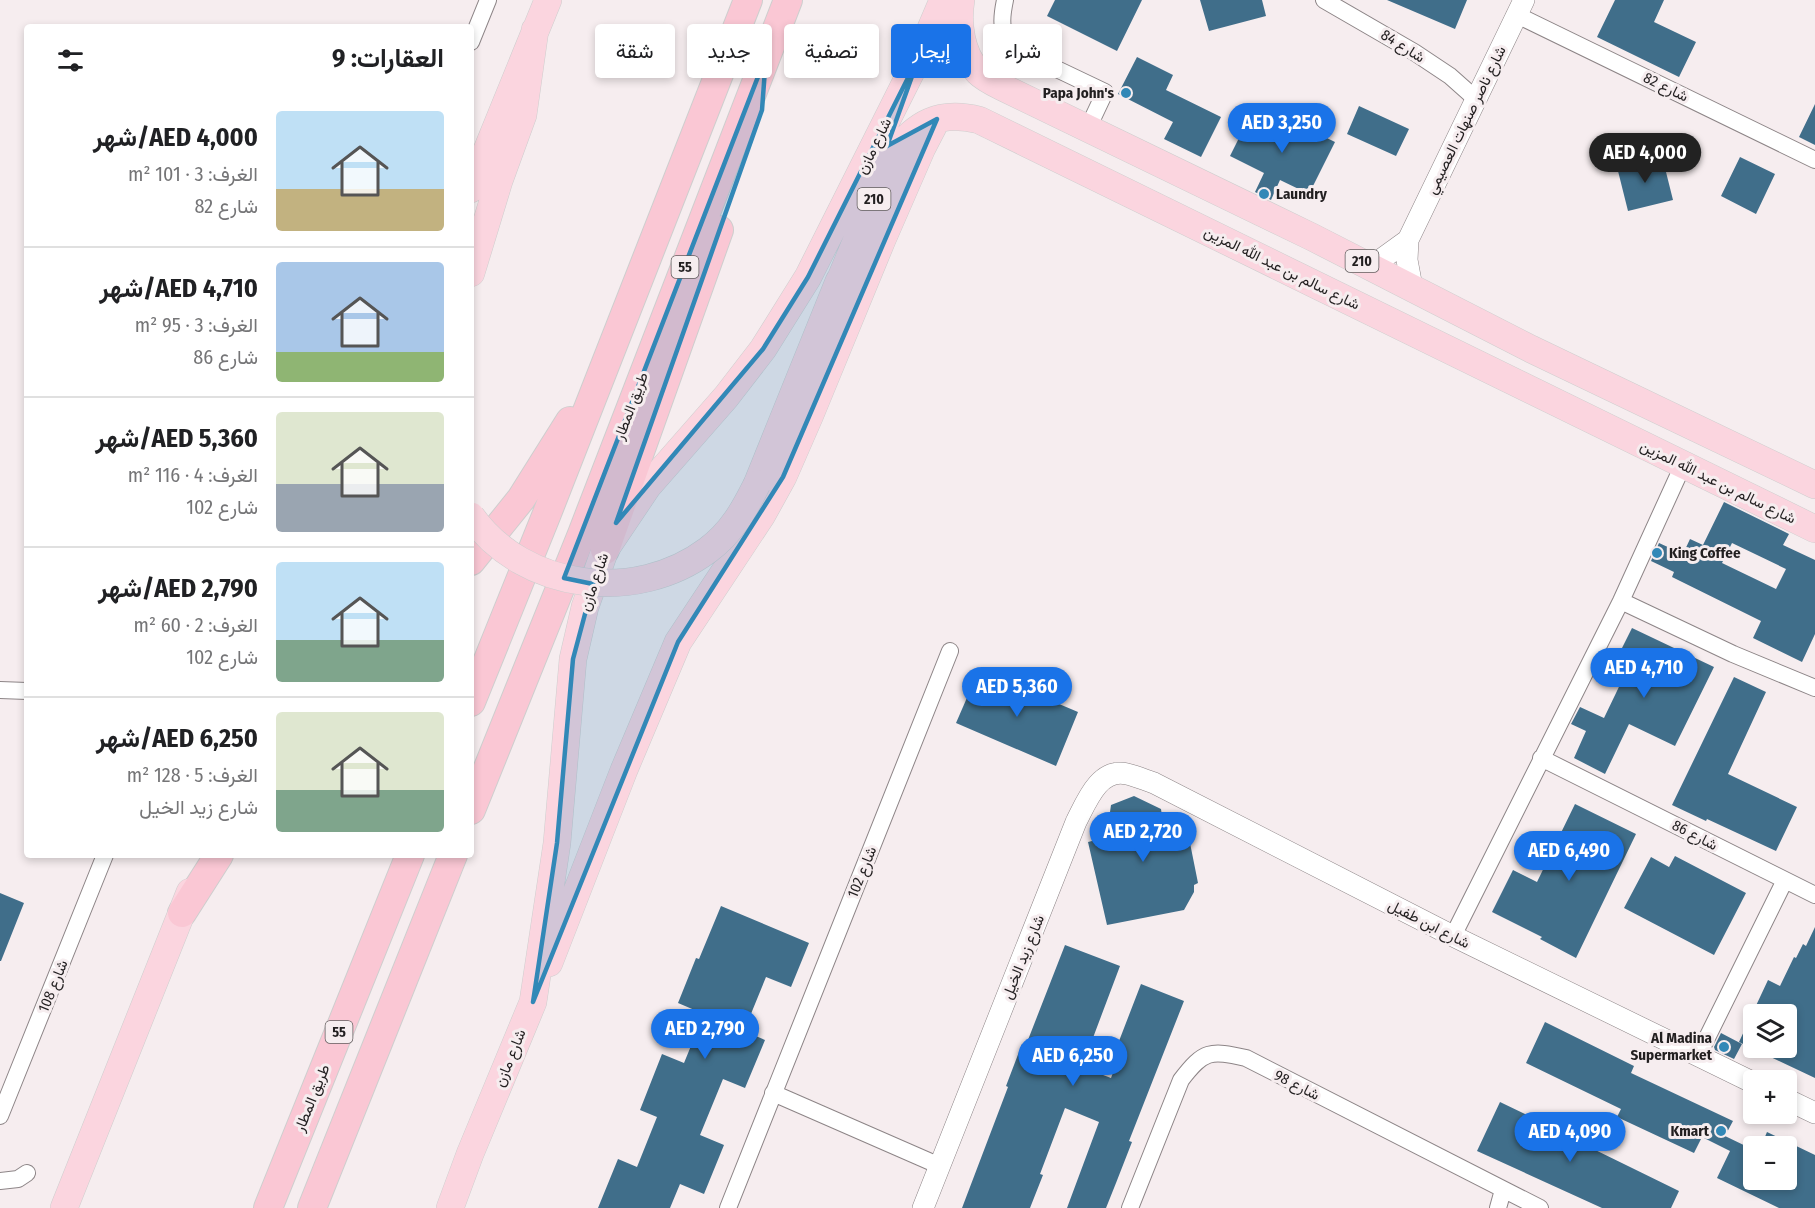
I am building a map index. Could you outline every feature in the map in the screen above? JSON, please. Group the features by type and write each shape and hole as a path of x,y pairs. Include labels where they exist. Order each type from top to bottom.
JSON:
{"highway":[{"name":"55","path":"474,694 748,0"},
{"name":"طريق المطار","path":"772,41 788,0"},
{"name":"طريق المطار","path":"474,803 582,534 758,78"},
{"path":"604,550 762,110 766,78"},
{"path":"474,557 521,499 604,369"},
{"path":"182,913 217,858"},
{"name":"طريق المطار","path":"268,1208 409,858"},
{"path":"312,1208 452,858"}],"main road":[{"path":"474,182 548,0"},
{"name":"شارع مازن","path":"933,24 943,0"},
{"name":"210","path":"962,0 961,26 964,52 979,73 1002,87 1372,266 1531,349 1815,485"},
{"path":"474,263 499,181 523,115 535,30"},
{"name":"شارع مازن","path":"450,1208 533,1002 557,843 573,659 585,607 604,550 648,486 726,397 763,349 808,277 908,78"},
{"path":"474,520 479,528 511,556 549,574 590,584 632,582 673,571 709,550 739,520 757,484 833,297 911,78"},
{"name":"شارع سالم بن عبد الله المزين","path":"833,297 892,155 914,129 943,117 965,116 980,120 1057,157 1815,529"},
{"path":"533,1002 624,770 678,642 762,514 783,477 896,208 922,148 938,119"},
{"path":"1057,157 1050,150 1048,141 1050,132 1064,121 1080,125"},
{"path":"1508,380 1506,369 1510,358 1520,351 1531,349"},
{"path":"64,1208 204,858"}],"street":[{"path":"474,35 488,0"},
{"path":"1005,0 1001,21 1008,40 1018,51 1106,92 1080,125"},
{"name":"شارع 84","path":"1324,0 1414,52 1450,76 1477,100"},
{"name":"شارع ناصر صنهات العصيمي","path":"1412,287 1407,261 1408,240 1521,7"},
{"name":"شارع 82","path":"1521,7 1815,160"},
{"name":"شارع ناصر صنهات العصيمي","path":"1372,266 1408,240"},
{"path":"1453,936 1621,601 1683,465"},
{"path":"1621,601 1733,654 1815,688"},
{"name":"شارع 102","path":"728,1208 950,651"},
{"path":"0,690 24,691"},
{"name":"شارع 86","path":"1541,758 1815,895"},
{"name":"شارع ابن طفيل","path":"1104,777 1124,772 1154,783 1453,936 1743,1078"},
{"name":"شارع زيد الخيل","path":"923,1208 1076,822 1090,795 1104,777"},
{"name":"شارع 108","path":"0,1116 104,858"},
{"path":"1698,1056 1785,880"},
{"name":"شارع 98","path":"1131,1208 1181,1080 1203,1056 1225,1054 1246,1058 1540,1208"},
{"path":"773,1093 940,1166"},
{"path":"1797,1104 1815,1113"},
{"path":"0,1181 18,1179 27,1173"},
{"path":"1498,1208 1503,1190"}],"highlighted area":[{"path":"920,54 887,146 937,119 783,477 678,642 533,1002 557,843 573,659 593,584 564,578 766,56 762,110 616,523 763,349 808,277"}],"building":[{"path":"1055,0 1142,0 1117,51 1047,16"},
{"path":"1200,0 1262,0 1266,16 1209,31"},
{"path":"1387,0 1467,0 1455,29"},
{"path":"1615,0 1664,0 1654,22 1696,42 1679,77 1597,37"},
{"path":"1137,57 1173,75 1166,90 1221,117 1201,157 1164,139 1173,122 1118,94"},
{"path":"1815,104 1815,145 1799,137"},
{"path":"1359,106 1409,129 1396,156 1347,134"},
{"path":"1252,112 1292,131 1296,123 1335,142 1309,194 1280,180 1271,200 1255,192 1264,173 1230,156"},
{"path":"1662,156 1673,200 1628,211 1617,167"},
{"path":"1740,157 1775,174 1756,214 1721,196"},
{"path":"1724,502 1789,534 1783,545 1815,560 1815,634 1802,662 1753,638 1761,621 1672,577 1674,572 1651,561 1659,543 1683,554 1690,539 1703,545","holes":["1732,543 1786,569 1776,589 1722,563"]},
{"path":"1632,628 1714,667 1675,746 1629,724 1605,774 1574,758 1586,731 1571,724 1580,707 1604,718 1629,666 1616,660"},
{"path":"979,670 1078,712 1056,766 956,723"},
{"path":"1734,677 1766,692 1728,774 1797,807 1776,851 1672,805"},
{"path":"1134,796 1161,809 1162,816 1179,813 1181,824 1186,823 1198,883 1194,885 1194,892 1184,910 1107,925 1088,842 1100,839 1098,827 1108,826 1111,805"},
{"path":"1575,804 1636,834 1576,958 1540,939 1542,937 1492,912 1513,870 1537,882"},
{"path":"1675,856 1746,893 1714,955 1624,908 1651,857 1669,867"},
{"path":"0,893 24,903 1,961 0,961"},
{"path":"721,906 809,943 791,987 766,977 744,1031 765,1040 745,1088 723,1079 700,1135 724,1145 704,1194 680,1184 670,1208 598,1208 618,1159 637,1167 657,1117 640,1110 662,1054 684,1063 704,1014 678,1003"},
{"path":"1815,927 1815,1078 1773,1058 1797,1058 1797,1004 1757,1004 1768,980 1780,986 1803,944 1806,946"},
{"path":"1065,945 1120,966 1082,1067 1111,1078 1119,1056 1114,1054 1141,984 1184,1001 1129,1141 1132,1142 1116,1183 1106,1208 1067,1208 1099,1122 1065,1108 1030,1208 962,1208 1022,1044 1026,1045"},
{"path":"1545,1022 1634,1066 1631,1073 1733,1121 1725,1136 1743,1145 1743,1190 1797,1190 1797,1146 1815,1155 1815,1208 1779,1208 1717,1178 1730,1151 1702,1137 1694,1153 1617,1117 1621,1109 1526,1063"},
{"name":"Al Madina Supermarket","path":"1721,1033 1742,1044 1734,1059 1715,1050 1714,1047"},
{"path":"1500,1102 1548,1125 1550,1120 1582,1136 1579,1142 1679,1191 1671,1208 1602,1208 1477,1151"}],"place":[{"name":"Papa John's","path":"1126,93"},
{"name":"Laundry","path":"1264,194"},
{"name":"King Coffee","path":"1657,553"},
{"name":"Al Madina Supermarket","path":"1724,1047"},
{"name":"Kmart","path":"1721,1131"}]}
